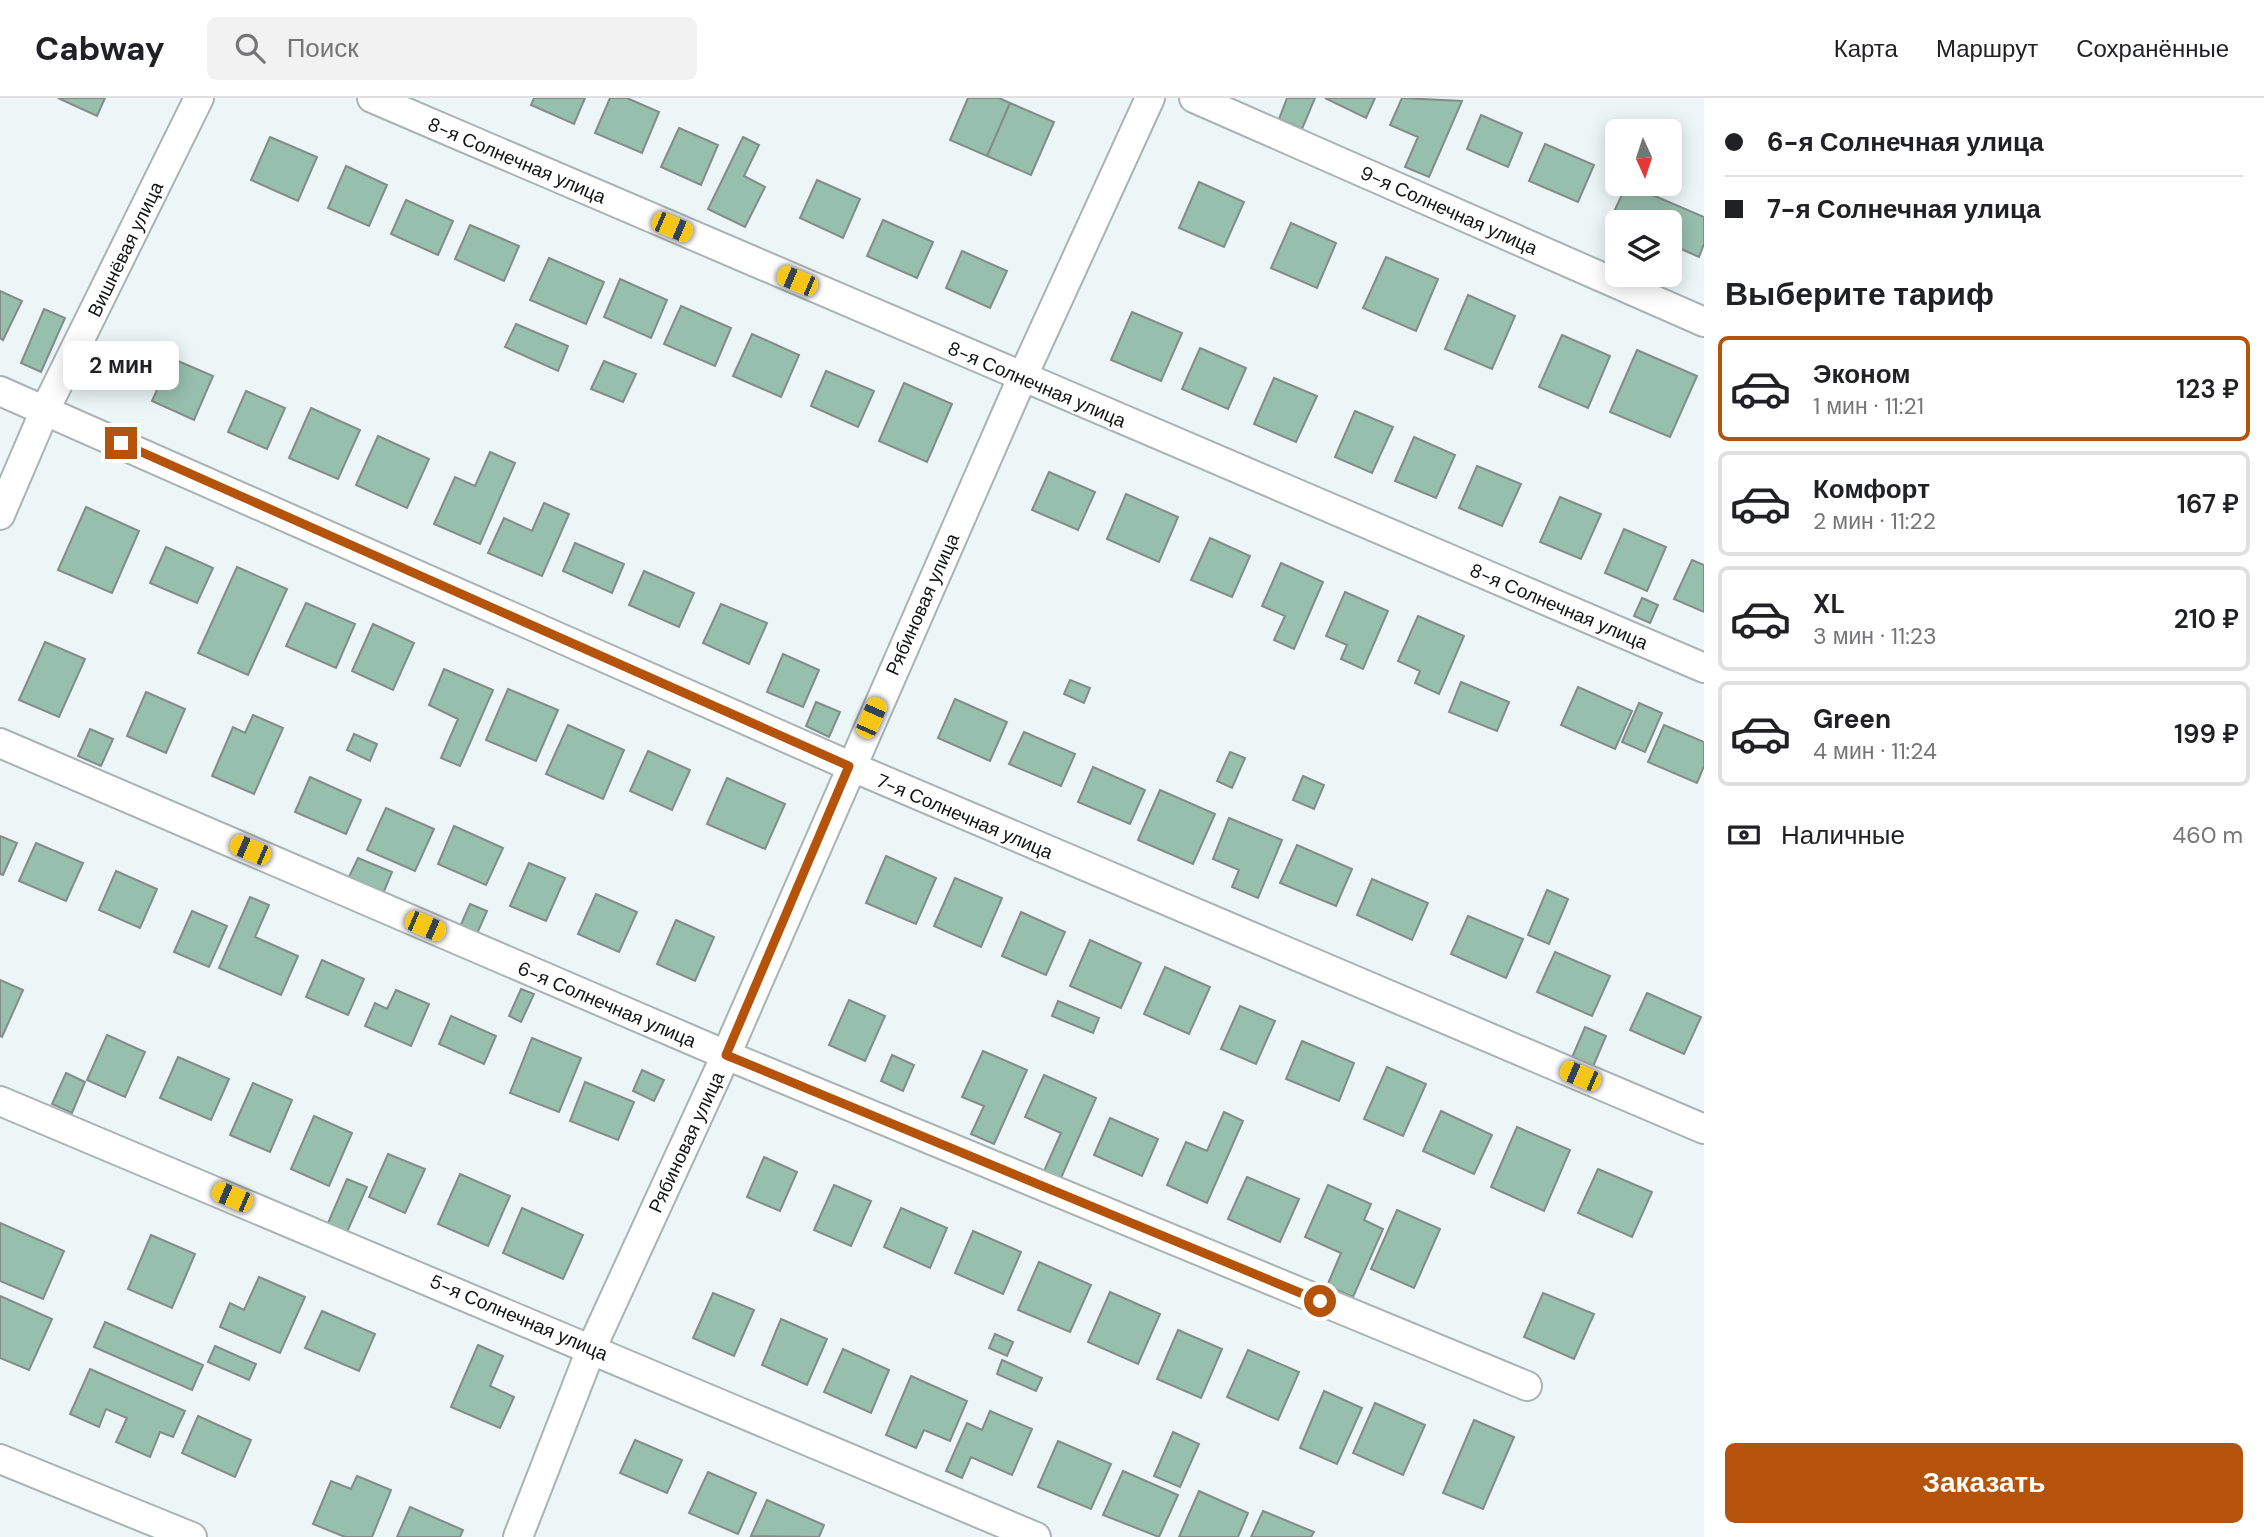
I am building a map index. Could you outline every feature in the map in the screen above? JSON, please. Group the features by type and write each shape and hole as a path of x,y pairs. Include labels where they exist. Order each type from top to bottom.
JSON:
{"street":[{"name":"Вишнёвая улица","path":"0,514 46,410 199,98"},
{"name":"8-я Солнечная улица","path":"372,98 1704,668"},
{"name":"Рябиновая улица","path":"518,1537 592,1348 726,1055 849,766 1150,98"},
{"name":"9-я Солнечная улица","path":"1194,98 1704,322"},
{"name":"7-я Солнечная улица","path":"0,391 849,766 1704,1129"},
{"name":"6-я Солнечная улица","path":"0,743 726,1055 1527,1386"},
{"name":"5-я Солнечная улица","path":"0,1101 1036,1537"},
{"path":"0,1459 192,1537"}],"building":[{"path":"58,98 105,98 97,116"},
{"path":"534,98 585,98 574,124 531,105"},
{"path":"610,98 627,98 659,112 642,153 595,133"},
{"path":"968,98 999,98 1010,103 987,156 950,140"},
{"path":"1287,98 1315,98 1302,129 1279,119"},
{"path":"1325,98 1375,98 1366,118"},
{"path":"1402,98 1462,101 1429,177 1405,167 1418,137 1390,125"},
{"path":"1010,103 1054,122 1031,175 987,156"},
{"path":"1481,115 1522,133 1508,167 1467,149"},
{"path":"679,128 718,145 701,185 661,167"},
{"path":"270,137 317,157 298,201 251,180"},
{"path":"743,137 759,145 744,176 765,187 745,227 708,209"},
{"path":"1545,144 1594,165 1578,202 1529,181"},
{"path":"346,166 387,185 369,226 328,208"},
{"path":"817,180 860,199 843,238 800,218"},
{"path":"1199,182 1244,202 1224,247 1179,228"},
{"path":"1621,196 1655,196 1704,217 1704,244 1699,257 1682,249 1682,210 1615,210"},
{"path":"406,200 453,221 438,255 391,234"},
{"path":"883,220 933,242 917,278 867,256"},
{"path":"1291,223 1336,243 1317,288 1271,268"},
{"path":"470,225 519,246 504,281 455,259"},
{"path":"962,251 1007,271 990,308 946,288"},
{"path":"1386,257 1438,279 1416,331 1363,308"},
{"path":"549,258 604,282 586,324 530,300"},
{"path":"620,279 667,300 651,338 604,317"},
{"path":"0,291 22,301 3,340 0,338"},
{"path":"1468,295 1515,316 1492,369 1445,349"},
{"path":"681,306 731,328 715,366 664,344"},
{"path":"44,309 65,318 41,372 21,363"},
{"path":"1132,312 1182,333 1161,381 1111,360"},
{"path":"516,324 568,346 558,371 505,347"},
{"path":"752,334 799,355 781,397 733,376"},
{"path":"1562,335 1610,356 1588,408 1539,387"},
{"path":"1200,348 1246,368 1228,409 1182,389"},
{"path":"1637,350 1697,376 1670,437 1610,412"},
{"path":"171,358 213,376 194,420 152,401"},
{"path":"604,361 636,374 623,402 591,389"},
{"path":"826,371 874,391 858,427 811,406"},
{"path":"1274,378 1317,396 1296,442 1254,424"},
{"path":"904,383 952,404 927,462 879,441"},
{"path":"246,391 285,408 267,449 228,432"},
{"path":"311,408 360,430 338,479 289,458"},
{"path":"1355,411 1393,427 1372,473 1335,457"},
{"path":"378,436 429,459 407,508 356,485"},
{"path":"1414,437 1455,455 1436,498 1395,481"},
{"path":"490,452 515,463 480,544 434,524 455,477 475,486"},
{"path":"1477,466 1521,484 1502,526 1459,508"},
{"path":"1049,472 1095,492 1078,530 1032,510"},
{"path":"1126,494 1178,517 1159,562 1107,539"},
{"path":"1560,497 1601,514 1581,559 1540,542"},
{"path":"544,503 569,514 542,576 488,553 504,518 532,531"},
{"path":"86,507 139,531 112,593 58,570"},
{"path":"1624,529 1666,547 1647,591 1605,573"},
{"path":"1210,538 1250,556 1232,597 1191,580"},
{"path":"575,543 624,564 612,593 563,571"},
{"path":"166,547 213,568 197,603 150,583"},
{"path":"1692,560 1704,565 1704,612 1674,599"},
{"path":"1281,563 1323,582 1294,649 1274,640 1285,616 1262,606"},
{"path":"237,567 287,589 248,675 198,653"},
{"path":"644,571 694,593 679,627 629,605"},
{"path":"1345,592 1388,611 1363,669 1341,659 1347,645 1326,636"},
{"path":"1642,598 1658,605 1650,623 1634,616"},
{"path":"306,603 355,624 336,668 286,646"},
{"path":"721,604 767,623 749,664 703,643"},
{"path":"1418,616 1464,636 1439,694 1415,683 1420,671 1398,661"},
{"path":"373,624 414,643 393,690 352,671"},
{"path":"45,642 85,659 59,717 19,700"},
{"path":"783,654 819,670 803,707 767,692"},
{"path":"444,669 493,690 460,766 441,758 458,719 429,705"},
{"path":"1070,680 1090,688 1084,703 1064,694"},
{"path":"1461,682 1509,702 1497,731 1449,712"},
{"path":"1578,687 1632,711 1615,749 1561,725"},
{"path":"508,689 558,710 536,761 486,740"},
{"path":"146,692 185,709 166,753 127,736"},
{"path":"955,699 1007,722 990,761 938,738"},
{"path":"816,702 840,712 829,737 806,726"},
{"path":"1639,703 1662,713 1645,752 1622,742"},
{"path":"253,715 283,728 254,794 212,776 233,727 245,733"},
{"path":"568,725 624,750 603,799 546,774"},
{"path":"1664,725 1704,742 1704,766 1697,783 1648,762"},
{"path":"90,729 113,739 101,766 78,756"},
{"path":"1024,732 1075,754 1061,786 1009,764"},
{"path":"354,734 377,744 370,761 347,750"},
{"path":"648,751 690,770 672,810 630,791"},
{"path":"1230,752 1245,758 1232,788 1217,781"},
{"path":"1093,767 1145,790 1130,824 1078,802"},
{"path":"1303,776 1324,785 1314,809 1293,800"},
{"path":"310,777 361,800 346,834 295,812"},
{"path":"727,778 785,804 765,849 707,824"},
{"path":"1160,790 1215,814 1193,864 1138,840"},
{"path":"386,808 434,829 415,871 367,850"},
{"path":"1229,818 1282,840 1258,898 1232,887 1239,870 1213,859"},
{"path":"454,826 503,848 486,885 438,864"},
{"path":"0,836 17,843 3,875 0,874"},
{"path":"36,843 83,863 66,901 19,881"},
{"path":"1297,845 1352,869 1336,906 1280,883"},
{"path":"886,856 936,878 916,924 866,903"},
{"path":"358,858 392,872 382,896 347,881"},
{"path":"529,863 565,878 546,921 510,906"},
{"path":"116,871 157,889 140,928 99,910"},
{"path":"955,878 1002,898 981,947 934,926"},
{"path":"1372,879 1428,903 1412,940 1357,915"},
{"path":"1547,890 1568,899 1549,944 1528,935"},
{"path":"596,894 637,912 619,952 578,934"},
{"path":"250,897 269,905 255,937 298,956 281,995 219,968"},
{"path":"470,904 487,911 476,936 459,929"},
{"path":"192,911 227,926 209,967 174,952"},
{"path":"1021,912 1065,932 1046,975 1002,956"},
{"path":"1468,916 1523,939 1506,978 1451,954"},
{"path":"676,920 714,937 695,981 657,964"},
{"path":"1090,940 1141,963 1121,1008 1070,986"},
{"path":"1555,952 1610,976 1592,1016 1537,992"},
{"path":"322,960 364,979 348,1015 306,997"},
{"path":"1165,967 1210,987 1189,1034 1144,1014"},
{"path":"0,980 23,990 2,1037 0,1036"},
{"path":"521,989 534,994 521,1022 509,1016"},
{"path":"396,990 429,1004 411,1046 365,1026 375,1003 387,1009"},
{"path":"1647,993 1701,1017 1684,1054 1630,1030"},
{"path":"849,1000 885,1016 865,1061 829,1045"},
{"path":"1058,1001 1099,1018 1093,1033 1052,1016"},
{"path":"1240,1006 1275,1021 1256,1064 1221,1049"},
{"path":"451,1016 496,1036 484,1064 439,1044"},
{"path":"1585,1027 1606,1036 1592,1069 1571,1060"},
{"path":"107,1035 145,1052 125,1097 87,1080"},
{"path":"532,1038 581,1058 559,1112 510,1093"},
{"path":"1302,1041 1354,1063 1339,1101 1286,1079"},
{"path":"983,1051 1027,1070 994,1144 971,1134 984,1106 962,1097"},
{"path":"892,1055 914,1065 903,1091 881,1081"},
{"path":"178,1057 229,1079 211,1120 160,1098"},
{"path":"1387,1067 1426,1084 1403,1136 1364,1119"},
{"path":"642,1070 664,1080 654,1101 633,1091"},
{"path":"66,1073 85,1082 72,1113 52,1104"},
{"path":"1044,1075 1096,1098 1061,1178 1044,1171 1061,1133 1025,1117"},
{"path":"585,1082 634,1102 618,1140 570,1121"},
{"path":"253,1083 292,1100 270,1152 230,1135"},
{"path":"1441,1111 1492,1135 1474,1174 1423,1151"},
{"path":"1224,1112 1243,1121 1207,1203 1167,1185 1186,1142 1207,1151"},
{"path":"314,1116 352,1133 329,1186 291,1169"},
{"path":"1110,1118 1158,1139 1142,1176 1094,1155"},
{"path":"1517,1127 1570,1150 1544,1211 1491,1187"},
{"path":"388,1154 425,1169 405,1213 369,1197"},
{"path":"764,1157 797,1172 780,1211 747,1197"},
{"path":"1598,1169 1652,1192 1632,1237 1578,1213"},
{"path":"460,1174 510,1196 488,1246 438,1224"},
{"path":"1247,1177 1299,1199 1280,1242 1228,1219"},
{"path":"347,1179 367,1187 347,1232 328,1223"},
{"path":"834,1185 871,1201 851,1246 814,1230"},
{"path":"1328,1185 1371,1204 1364,1220 1383,1229 1353,1297 1327,1286 1341,1253 1305,1237"},
{"path":"522,1208 583,1235 563,1279 503,1253"},
{"path":"901,1208 947,1228 930,1268 884,1247"},
{"path":"1397,1210 1440,1229 1414,1288 1371,1269"},
{"path":"0,1223 64,1251 43,1299 0,1281"},
{"path":"973,1231 1021,1252 1003,1294 955,1273"},
{"path":"151,1235 195,1254 172,1308 128,1289"},
{"path":"1039,1262 1091,1285 1070,1332 1018,1310"},
{"path":"259,1277 305,1297 280,1353 220,1327 230,1303 244,1310"},
{"path":"1110,1292 1160,1314 1138,1364 1088,1342"},
{"path":"713,1293 754,1310 734,1356 693,1338"},
{"path":"1543,1293 1594,1314 1574,1359 1524,1337"},
{"path":"0,1296 52,1319 29,1370 0,1358"},
{"path":"322,1311 375,1334 359,1371 305,1348"},
{"path":"781,1319 827,1339 807,1385 762,1365"},
{"path":"105,1322 203,1365 192,1390 94,1347"},
{"path":"1178,1330 1222,1349 1201,1398 1157,1379"},
{"path":"995,1334 1013,1342 1007,1356 989,1348"},
{"path":"478,1345 503,1356 490,1386 514,1397 500,1428 451,1407"},
{"path":"215,1346 256,1364 249,1380 208,1362"},
{"path":"843,1349 889,1370 871,1413 824,1392"},
{"path":"1248,1350 1299,1372 1278,1420 1227,1397"},
{"path":"1002,1360 1042,1378 1036,1391 997,1374"},
{"path":"90,1369 185,1411 173,1437 160,1432 150,1457 116,1442 127,1418 106,1409 99,1427 70,1414"},
{"path":"911,1376 967,1401 950,1441 924,1430 916,1448 886,1435"},
{"path":"1324,1391 1362,1408 1337,1464 1300,1448"},
{"path":"1375,1403 1425,1425 1403,1475 1353,1453"},
{"path":"990,1411 1032,1429 1012,1475 971,1457 962,1478 946,1471 967,1423 982,1430"},
{"path":"198,1416 251,1440 235,1477 182,1453"},
{"path":"1474,1420 1514,1437 1483,1509 1443,1493"},
{"path":"1173,1432 1199,1444 1180,1487 1154,1476"},
{"path":"635,1440 682,1460 667,1493 620,1473"},
{"path":"1058,1441 1111,1464 1091,1509 1038,1487"},
{"path":"1123,1471 1178,1495 1159,1537 1103,1515"},
{"path":"708,1472 756,1493 738,1534 689,1513"},
{"path":"357,1476 391,1490 372,1537 345,1537 313,1524 331,1481 351,1489"},
{"path":"1199,1491 1248,1513 1238,1537 1179,1537"},
{"path":"767,1500 824,1525 819,1537 751,1536"},
{"path":"410,1507 463,1530 460,1537 397,1537"},
{"path":"1263,1511 1314,1532 1311,1537 1251,1537"}],"route":[{"path":"121,443 849,766 726,1055 1320,1301"}]}
